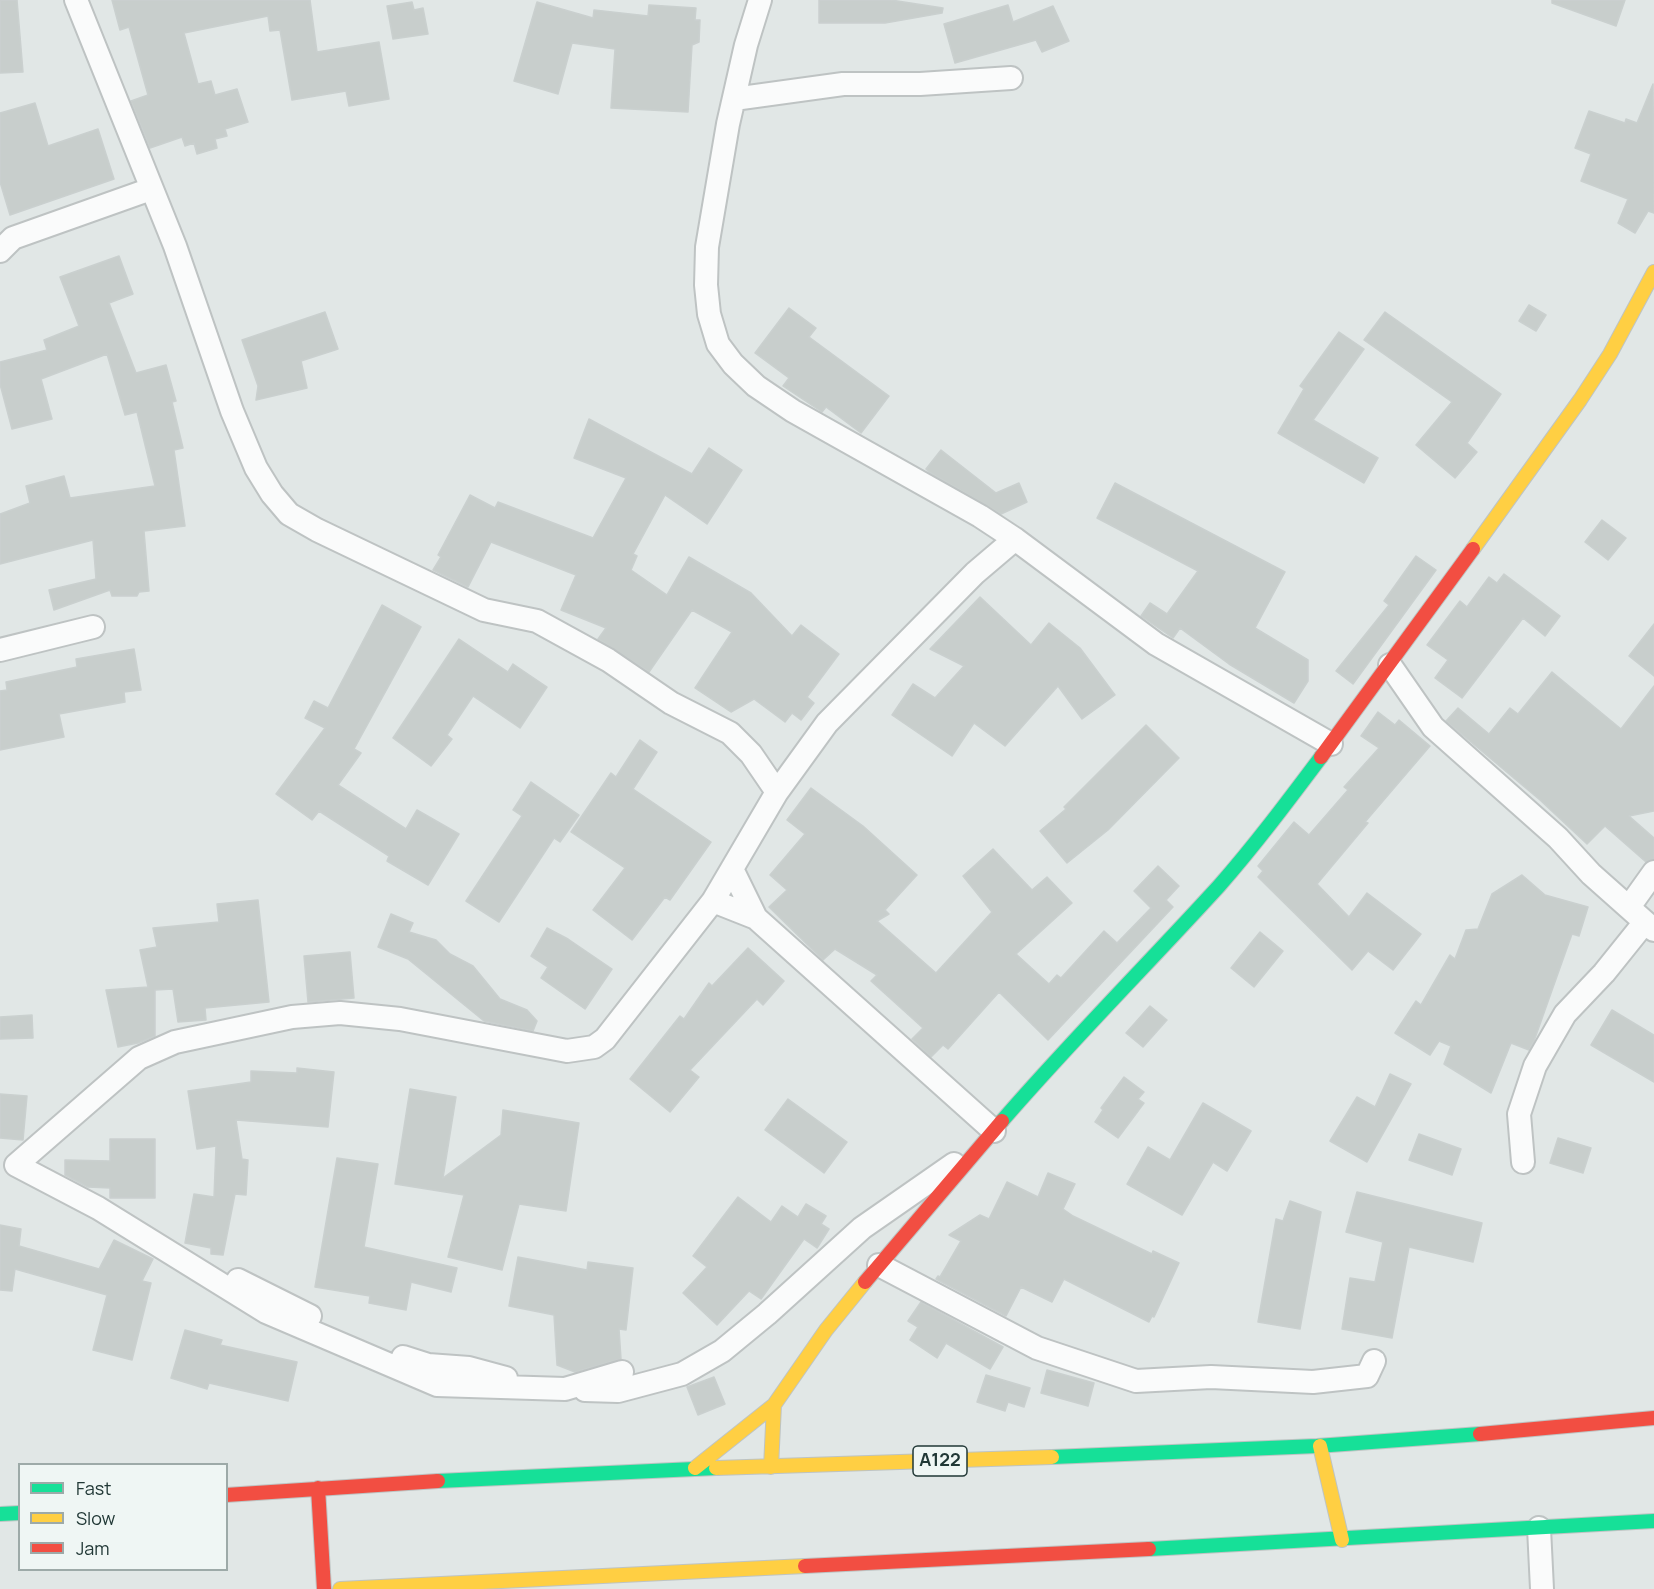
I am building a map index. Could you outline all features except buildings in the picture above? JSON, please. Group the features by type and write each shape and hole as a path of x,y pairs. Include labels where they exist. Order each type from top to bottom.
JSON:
{"main road":[{"path":"695,1468 774,1405 826,1330 1062,1051 1219,885 1268,827 1390,665 1580,400 1610,354 1654,272"},
{"path":"771,1467 774,1405"},
{"name":"A122","path":"228,1495 695,1468 1320,1446 1652,1413"},
{"path":"1320,1446 1342,1540"},
{"path":"318,1488 324,1589"},
{"path":"0,1514 18,1513"},
{"path":"340,1589 1342,1540 1654,1521"},
{"path":"618,1589 625,1576"}],"street":[{"path":"76,0 175,246 232,411 256,468 272,494 289,514 435,588 484,610 537,621 608,660 671,703 730,733 752,754 777,792"},
{"path":"760,0 746,45 734,99 714,197 707,247 709,314 718,344 733,364 756,386 793,411 980,516 1015,539 1156,644 1330,744"},
{"path":"734,99 843,84 920,84 1011,78"},
{"path":"0,251 13,238 151,189"},
{"path":"733,871 756,918 987,1139 861,1228 722,1351 682,1374 618,1391 543,1388 469,1368 428,1365 386,1352 8,1165 139,1058 175,1042 292,1017 340,1013 400,1019 567,1051 594,1047 605,1039 713,901 733,871 777,792 827,723 967,581 1015,539"},
{"path":"0,650 93,627"},
{"path":"1390,665 1433,727 1558,838 1591,874 1643,920"},
{"path":"1523,1162 1519,1114 1535,1066 1564,1014 1604,973 1643,920 1654,872"},
{"path":"713,901 756,918"},
{"path":"879,1266 1036,1348 1136,1381 1211,1377 1313,1382 1367,1376 1374,1360"},
{"path":"565,1389 622,1372"},
{"path":"1539,1528 1542,1589"}],"traffic: fast":[{"path":"1002,1121 1219,886 1321,757"},
{"path":"1052,1457 1317,1446 1480,1434"},
{"path":"438,1481 716,1468"},
{"path":"0,1514 18,1513"},
{"path":"1149,1549 1654,1521"}],"traffic: slow":[{"path":"1473,549 1580,400 1610,354 1654,272"},
{"path":"695,1468 774,1405 826,1330 865,1282"},
{"path":"771,1467 774,1405"},
{"path":"1320,1446 1342,1540"},
{"path":"716,1468 1052,1457"},
{"path":"340,1589 805,1566"}],"traffic: jam":[{"path":"1321,757 1473,549"},
{"path":"865,1282 1002,1121"},
{"path":"1480,1434 1654,1418"},
{"path":"228,1495 438,1481"},
{"path":"318,1488 324,1589"},
{"path":"805,1566 1149,1549"}]}
